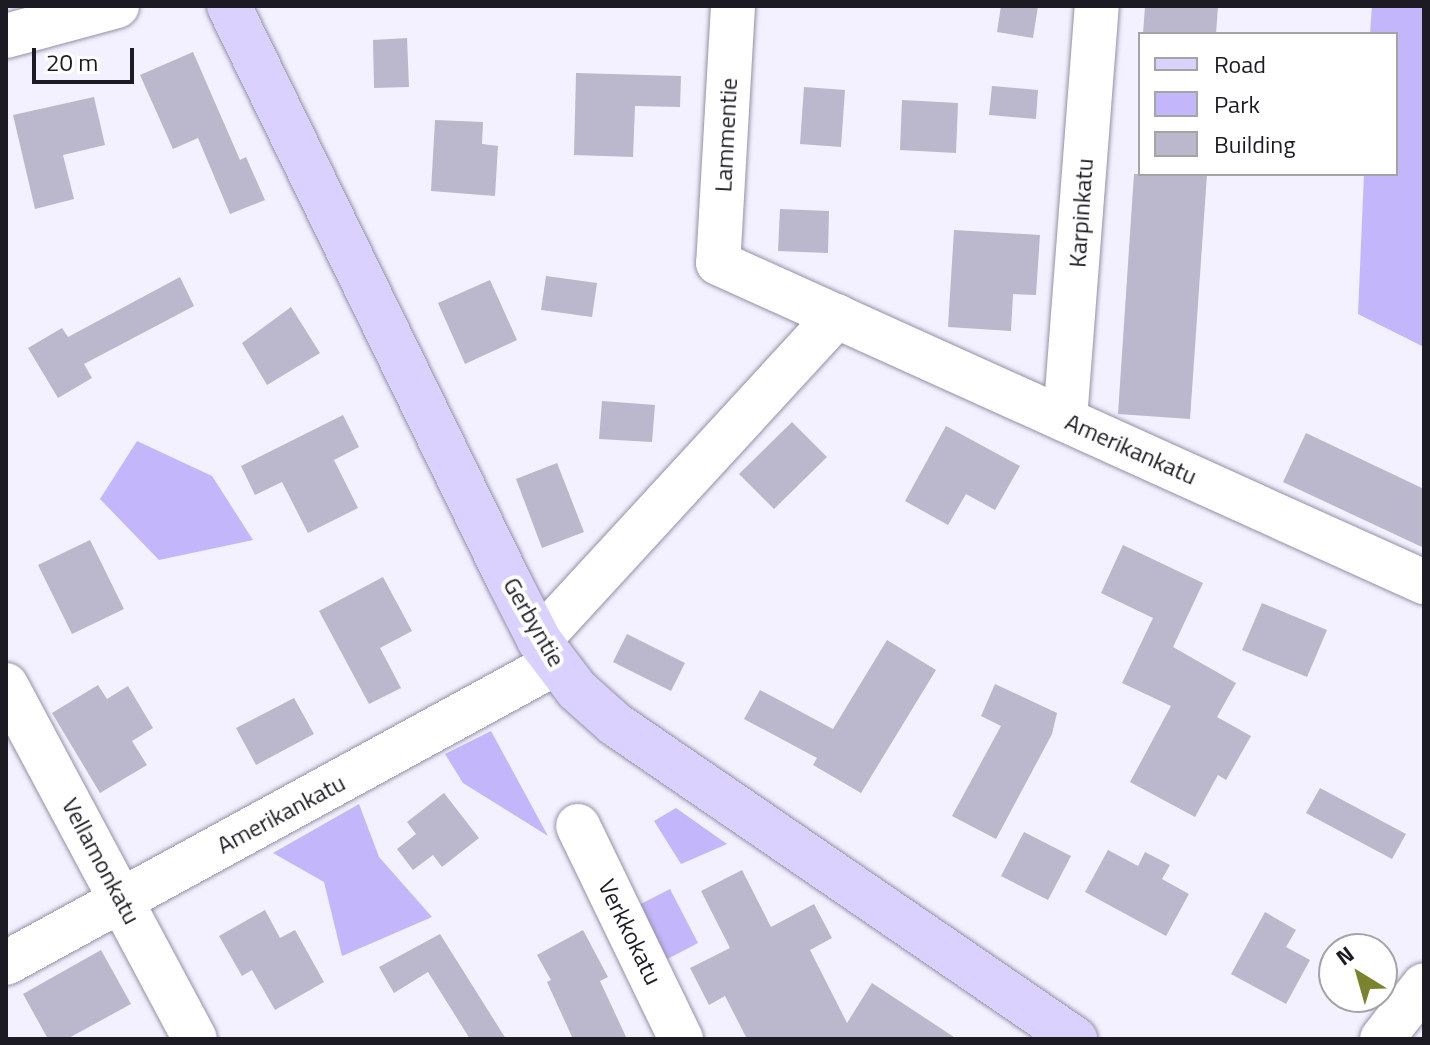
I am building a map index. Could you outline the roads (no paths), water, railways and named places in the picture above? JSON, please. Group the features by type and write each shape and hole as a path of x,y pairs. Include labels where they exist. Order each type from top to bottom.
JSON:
{"main road":[{"name":"Gerbyntie","path":"229,6 547,651 615,724 1075,1039"}],"street":[{"path":"6,36 117,6"},
{"name":"Lammentie","path":"718,263 733,6"},
{"name":"Karpinkatu","path":"1065,419 1097,6"},
{"name":"Amerikankatu","path":"718,263 1424,582"},
{"name":"Amerikankatu","path":"6,963 123,900 547,651 605,570 837,316"},
{"name":"Vellamonkatu","path":"6,685 195,1039"},
{"name":"Verkkokatu","path":"578,826 681,1039"},
{"path":"1382,1039 1424,985"}]}
